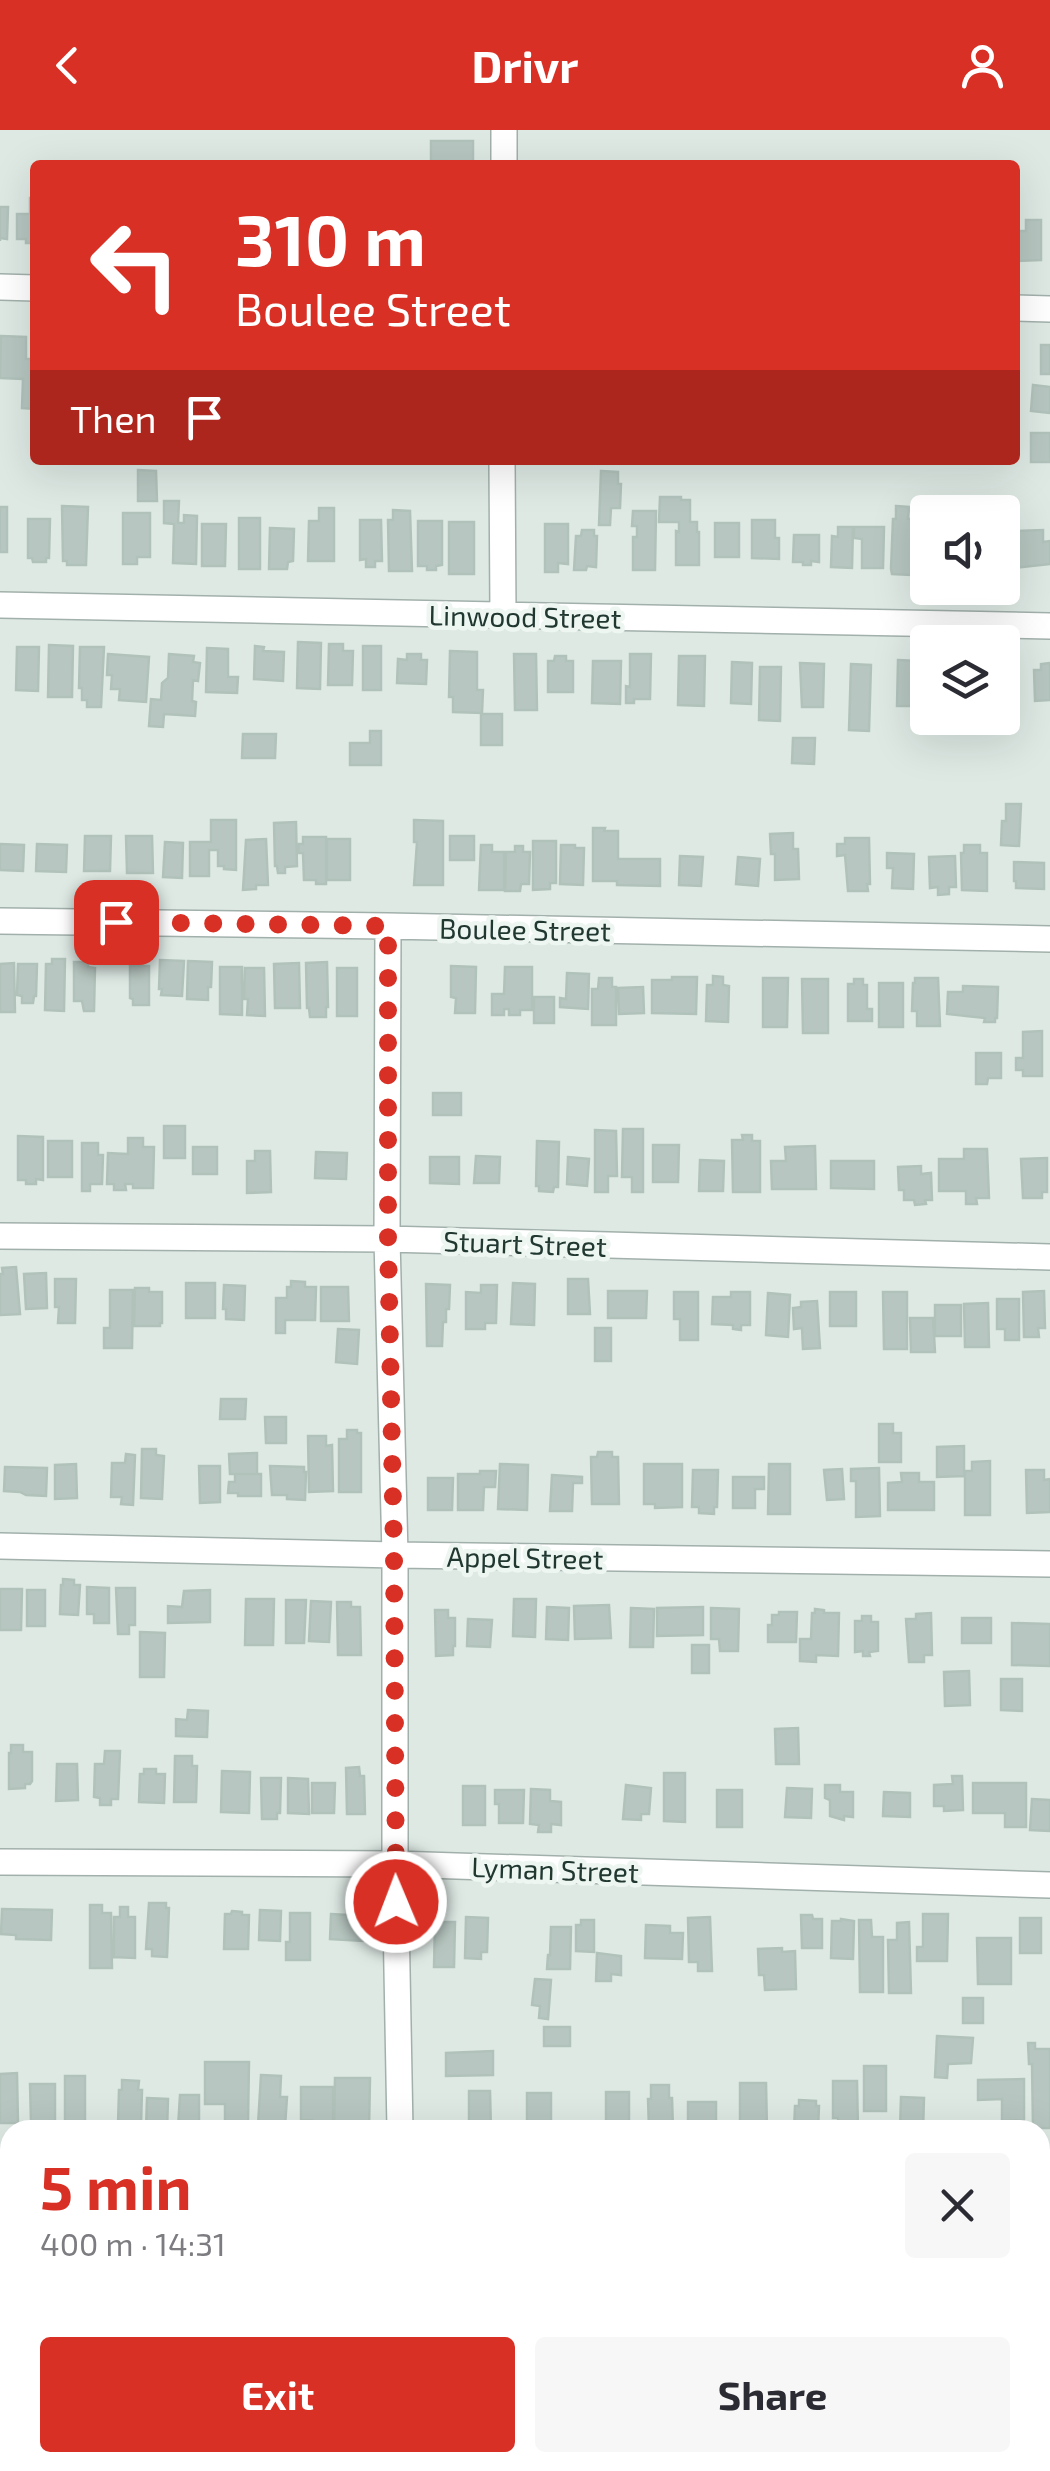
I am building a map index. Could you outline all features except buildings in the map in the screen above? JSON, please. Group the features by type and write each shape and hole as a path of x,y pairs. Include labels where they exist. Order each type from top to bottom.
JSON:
{"street":[{"path":"504,130 504,160"},
{"path":"0,287 30,288"},
{"path":"1020,308 1050,308"},
{"path":"502,465 502,615"},
{"name":"Linwood Street","path":"0,605 1050,626"},
{"name":"Boulee Street","path":"0,921 1050,940"},
{"path":"388,926 388,1239 400,2120"},
{"name":"Stuart Street","path":"0,1236 388,1239 1050,1257"},
{"name":"Appel Street","path":"0,1546 1050,1564"},
{"name":"Lyman Street","path":"0,1862 396,1864 1050,1885"}],"route":[{"path":"116,922 388,926 396,1902"}]}
